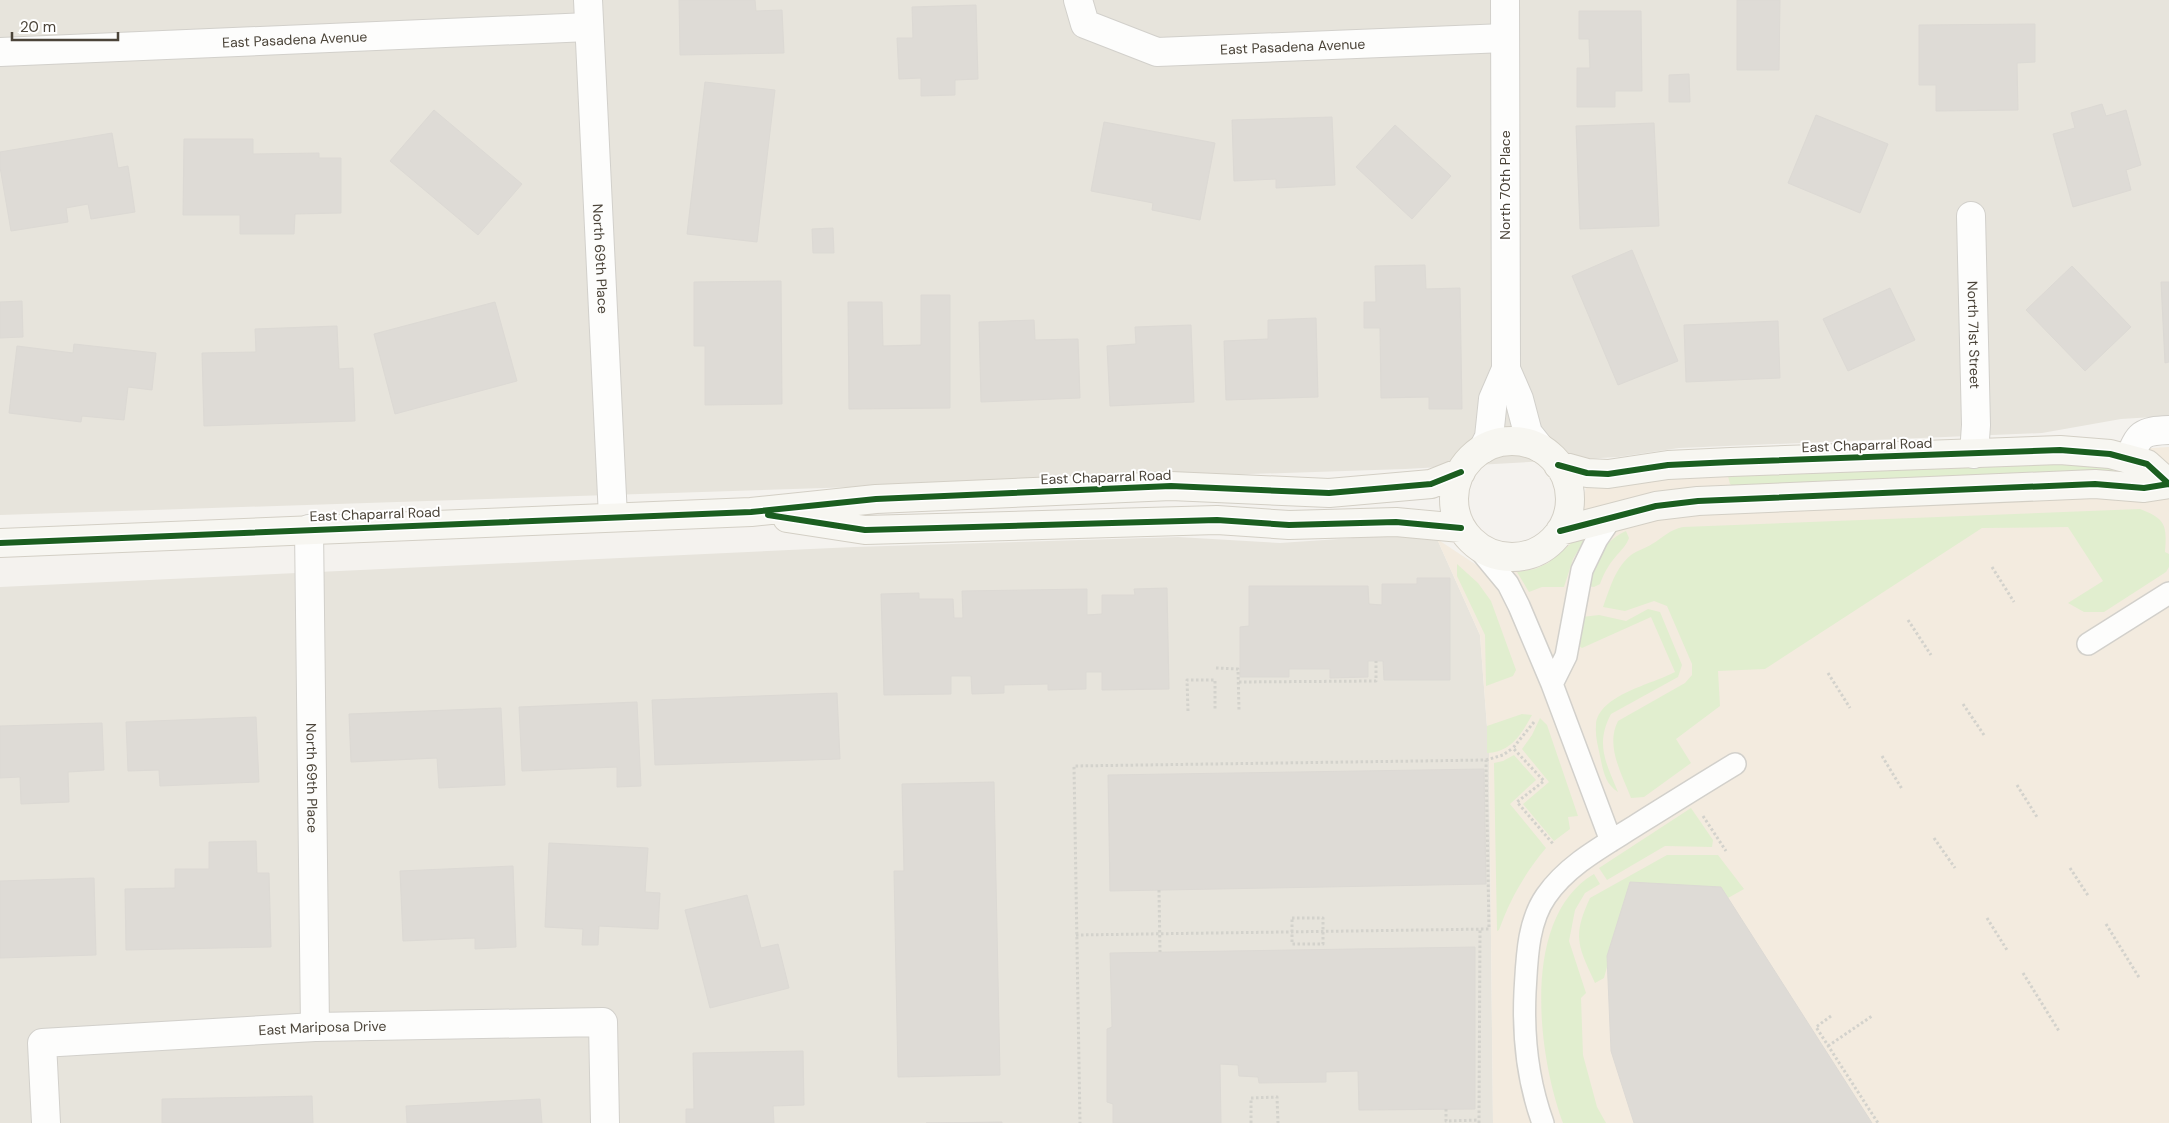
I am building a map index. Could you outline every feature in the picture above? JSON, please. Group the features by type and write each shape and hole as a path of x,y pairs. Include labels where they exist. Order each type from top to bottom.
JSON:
{"main road":[{"path":"1515,441 1528,443 1549,457 1566,480 1570,498 1568,515 1560,531 1546,546 1529,554 1510,557 1491,553 1467,535 1454,510 1454,490 1468,460 1483,450 1503,442 1515,441"},
{"name":"East Chaparral Road","path":"1549,457 1587,473 1608,474 1668,465 1716,462 2060,450 2110,454 2147,464 2169,484"},
{"path":"1716,462 1717,500"},
{"name":"East Chaparral Road","path":"0,543 750,512 876,499 1171,486 1328,493 1431,484 1461,472"},
{"name":"East Chaparral Road","path":"1560,531 1656,506 1717,500 2095,484 2144,488 2169,484"},
{"name":"East Chaparral Road","path":"750,512 864,530 929,530 1208,520 1289,526 1396,522 1467,535"}],"street":[{"name":"North 69th Place","path":"588,0 613,517"},
{"name":"North 70th Place","path":"1483,450 1489,437 1494,399 1506,369 1505,0"},
{"name":"East Pasadena Avenue","path":"1081,12 1157,52 1505,38"},
{"name":"East Pasadena Avenue","path":"0,52 589,27"},
{"name":"North 71st Street","path":"1971,216 1976,415 1974,454"},
{"name":"North 70th Place","path":"1506,369 1519,399 1528,433 1549,457"},
{"path":"2129,459 2137,439 2148,431 2169,430"},
{"name":"North 69th Place","path":"309,529 315,1028"},
{"name":"East Mariposa Drive","path":"46,1123 42,1043 315,1028 603,1022 605,1123"}],"lane":[{"path":"1552,684 1566,656 1582,570 1597,539 1612,518"},
{"path":"1467,535 1508,584 1519,606 1552,684 1611,841"},
{"path":"2088,644 2169,593"},
{"path":"1543,1123 1530,1072 1525,1028 1526,976 1529,945 1535,919 1545,897 1573,866 1735,764"}],"path":[{"path":"1992,568 2014,602"},
{"path":"1908,620 1931,655"},
{"path":"1239,682 1376,681 1376,661"},
{"path":"1216,668 1238,668 1239,710"},
{"path":"1828,673 1850,708"},
{"path":"1188,711 1188,680 1215,680 1215,710"},
{"path":"1963,704 1984,735"},
{"path":"1080,1123 1074,766 1486,760 1503,755 1513,748 1537,719"},
{"path":"1513,748 1544,781 1517,802 1555,845"},
{"path":"1882,756 1902,788"},
{"path":"1076,935 1489,929 1486,760"},
{"path":"2017,785 2037,817"},
{"path":"1698,808 1726,851"},
{"path":"1934,838 1955,868"},
{"path":"2070,868 2089,897"},
{"path":"1160,890 1160,952"},
{"path":"1292,918 1323,918 1323,931 1323,944 1292,944 1292,918"},
{"path":"1987,918 2007,950"},
{"path":"2106,924 2140,979"},
{"path":"1446,1109 1446,1121 1479,1122 1480,929"},
{"path":"2023,974 2059,1031"},
{"path":"1831,1016 1816,1027 1878,1123"},
{"path":"1828,1046 1872,1016"},
{"path":"1251,1123 1251,1098 1277,1097 1278,1123"}],"shaded area":[{"path":"0,0 2169,0 2169,416 2121,419 2042,433 1679,448 1618,457 1405,469 0,515"},
{"path":"2169,447 2169,1123 1493,1123 1489,753 1480,635 1437,539 1478,566 1541,566 1577,538 1586,486 1703,475"},
{"path":"1383,536 1437,539 1480,635 1489,753 1493,1123 0,1123 0,587 854,547 1178,537 1280,543"}],"green space":[{"path":"2063,459 2128,471 2126,473 1737,488 1730,484 1728,476 1734,473"},
{"path":"2140,509 2155,516 2163,524 2166,535 2165,552 2169,554 2169,567 2166,572 2104,612 2084,612 2068,603 2103,581 2068,527 1982,528 1765,669 1718,671 1720,706 1676,739 1691,763 1644,797 1631,798 1614,750 1614,731 1618,721 1685,683 1692,675 1692,664 1667,606 1654,601 1625,611 1603,607 1614,579 1625,560 1670,532 1683,527"},
{"path":"1626,531 1629,538 1628,541 1609,565 1600,584 1594,587 1586,586 1605,547 1610,541"},
{"path":"1581,535 1585,536 1585,539 1573,559 1564,587 1542,587 1529,592 1517,572 1535,569 1548,563"},
{"path":"1457,564 1478,583 1491,601 1516,670 1513,676 1486,686 1485,635 1457,576"},
{"path":"1648,609 1660,612 1682,665 1678,677 1611,714 1606,725 1603,744 1606,762 1618,792 1607,781 1602,766 1596,733 1599,715 1616,698 1675,672 1651,617 1582,648 1579,646 1582,617 1599,615 1626,621"},
{"path":"1522,714 1532,715 1519,736 1509,746 1487,753 1487,726"},
{"path":"1540,718 1547,725 1578,816 1568,817 1570,829 1554,841 1523,804 1549,782 1522,749 1532,735"},
{"path":"1514,755 1536,780 1510,804 1546,848 1531,867 1519,887 1497,931 1494,763"},
{"path":"1691,808 1713,840 1712,847 1665,846 1607,880 1599,868"},
{"path":"1667,855 1718,855 1744,889 1728,898 1630,882 1604,978 1595,983 1579,941 1584,911 1590,898"},
{"path":"1594,874 1600,884 1585,893 1575,910 1569,941 1586,993 1581,998 1583,1055 1597,1107 1606,1123 1563,1123 1554,1095 1542,1026 1541,990 1545,954 1554,922 1570,894"}],"building":[{"path":"679,0 755,0 756,11 782,10 784,53 680,55"},
{"path":"1737,0 1780,0 1779,70 1737,70"},
{"path":"976,5 978,79 955,80 955,95 921,96 921,78 899,79 897,38 913,38 912,7"},
{"path":"1579,11 1641,11 1642,91 1615,91 1615,107 1577,107 1577,68 1590,68 1589,39 1579,39"},
{"path":"2035,24 2035,62 2017,63 2018,110 1936,111 1936,85 1919,85 1919,25"},
{"path":"1689,74 1690,102 1669,102 1669,75"},
{"path":"705,82 775,90 757,242 687,234"},
{"path":"2102,104 2106,116 2126,110 2141,165 2126,170 2131,190 2073,207 2053,134 2075,128 2071,113"},
{"path":"434,110 522,184 478,235 390,161"},
{"path":"1816,115 1888,144 1860,213 1788,183"},
{"path":"1332,117 1335,185 1276,188 1276,179 1234,181 1232,120"},
{"path":"1104,122 1215,143 1200,220 1152,210 1153,203 1091,191"},
{"path":"1654,123 1659,226 1580,229 1576,126"},
{"path":"1395,125 1451,176 1412,219 1356,167"},
{"path":"112,133 118,168 128,166 135,212 91,219 88,204 66,208 68,222 11,231 0,167 0,152"},
{"path":"184,139 253,139 253,154 319,153 319,158 341,158 341,213 295,214 294,234 240,234 240,215 183,215"},
{"path":"833,228 834,253 813,253 812,229"},
{"path":"1632,250 1678,361 1618,385 1572,276"},
{"path":"1425,265 1426,289 1460,288 1462,409 1429,409 1429,397 1381,398 1380,328 1364,328 1364,302 1376,302 1375,266"},
{"path":"2072,266 2131,327 2085,371 2026,310"},
{"path":"781,281 782,404 705,405 705,346 694,346 694,282"},
{"path":"2161,282 2169,282 2169,362 2165,363"},
{"path":"1890,288 1915,340 1848,371 1823,319"},
{"path":"921,295 950,295 950,408 849,409 848,302 882,302 883,346 921,345"},
{"path":"22,301 23,337 0,338 0,302"},
{"path":"495,302 517,381 395,414 374,334"},
{"path":"1316,318 1318,397 1226,400 1224,341 1268,339 1268,320"},
{"path":"1034,320 1035,340 1078,339 1080,398 981,402 979,322"},
{"path":"1778,321 1780,378 1686,382 1684,325"},
{"path":"1191,325 1194,402 1110,406 1107,346 1136,344 1135,327"},
{"path":"337,326 339,369 353,368 355,421 204,426 202,353 256,352 255,329"},
{"path":"74,344 156,353 152,390 128,387 124,420 82,416 81,422 9,413 17,346 73,353"},
{"path":"1417,578 1450,578 1450,680 1384,680 1383,661 1368,661 1368,677 1330,678 1330,669 1289,669 1289,677 1240,677 1240,627 1249,626 1249,586 1368,586 1369,604 1382,605 1382,584 1417,584"},
{"path":"1167,588 1169,689 1102,690 1102,672 1086,672 1086,689 1048,690 1048,684 1004,685 1004,693 972,694 971,676 951,676 951,694 884,695 881,594 919,593 919,599 953,599 954,618 963,618 962,591 1087,589 1087,615 1102,614 1102,595 1135,595 1134,589"},
{"path":"837,693 840,759 655,765 652,700"},
{"path":"637,702 641,786 617,787 617,767 522,771 519,707"},
{"path":"501,708 505,785 439,788 437,758 351,762 349,714"},
{"path":"256,717 259,782 160,786 159,770 128,771 126,722"},
{"path":"102,723 104,770 68,772 69,802 21,804 20,777 0,778 0,726"},
{"path":"1484,769 1486,884 1110,891 1108,775"},
{"path":"994,782 1000,1075 898,1077 894,871 904,871 902,784"},
{"path":"256,841 257,873 269,873 271,947 126,950 125,889 175,888 175,869 209,869 209,842"},
{"path":"549,843 648,848 645,892 660,893 658,929 599,926 598,945 582,945 583,929 545,927"},
{"path":"513,866 516,947 475,949 475,938 403,941 400,871"},
{"path":"94,878 96,955 0,958 0,881"},
{"path":"1630,882 1721,887 1872,1123 1634,1123 1611,1051 1607,956"},
{"path":"747,895 761,948 778,944 789,988 710,1008 685,910"},
{"path":"1475,947 1475,1109 1359,1110 1358,1071 1326,1072 1326,1082 1259,1083 1258,1077 1239,1076 1238,1065 1220,1064 1221,1123 1113,1123 1113,1104 1107,1102 1107,1029 1112,1027 1110,953"},
{"path":"803,1051 804,1105 773,1106 774,1123 686,1123 686,1109 694,1109 693,1053"},
{"path":"312,1096 313,1123 162,1123 162,1099"},
{"path":"540,1099 542,1123 407,1123 406,1106"},
{"path":"1002,1122 1002,1123 926,1123"}],"cycle path":[{"path":"1558,465 1587,473 1608,474 1668,465 2060,450 2110,454 2147,464 2169,484"},
{"path":"0,543 751,512 876,499 1171,486 1329,493 1431,484 1461,472"},
{"path":"1560,531 1656,506 1698,501 2095,484 2144,488 2169,484"},
{"path":"768,515 865,530 1217,520 1289,525 1396,522 1461,528"}]}
